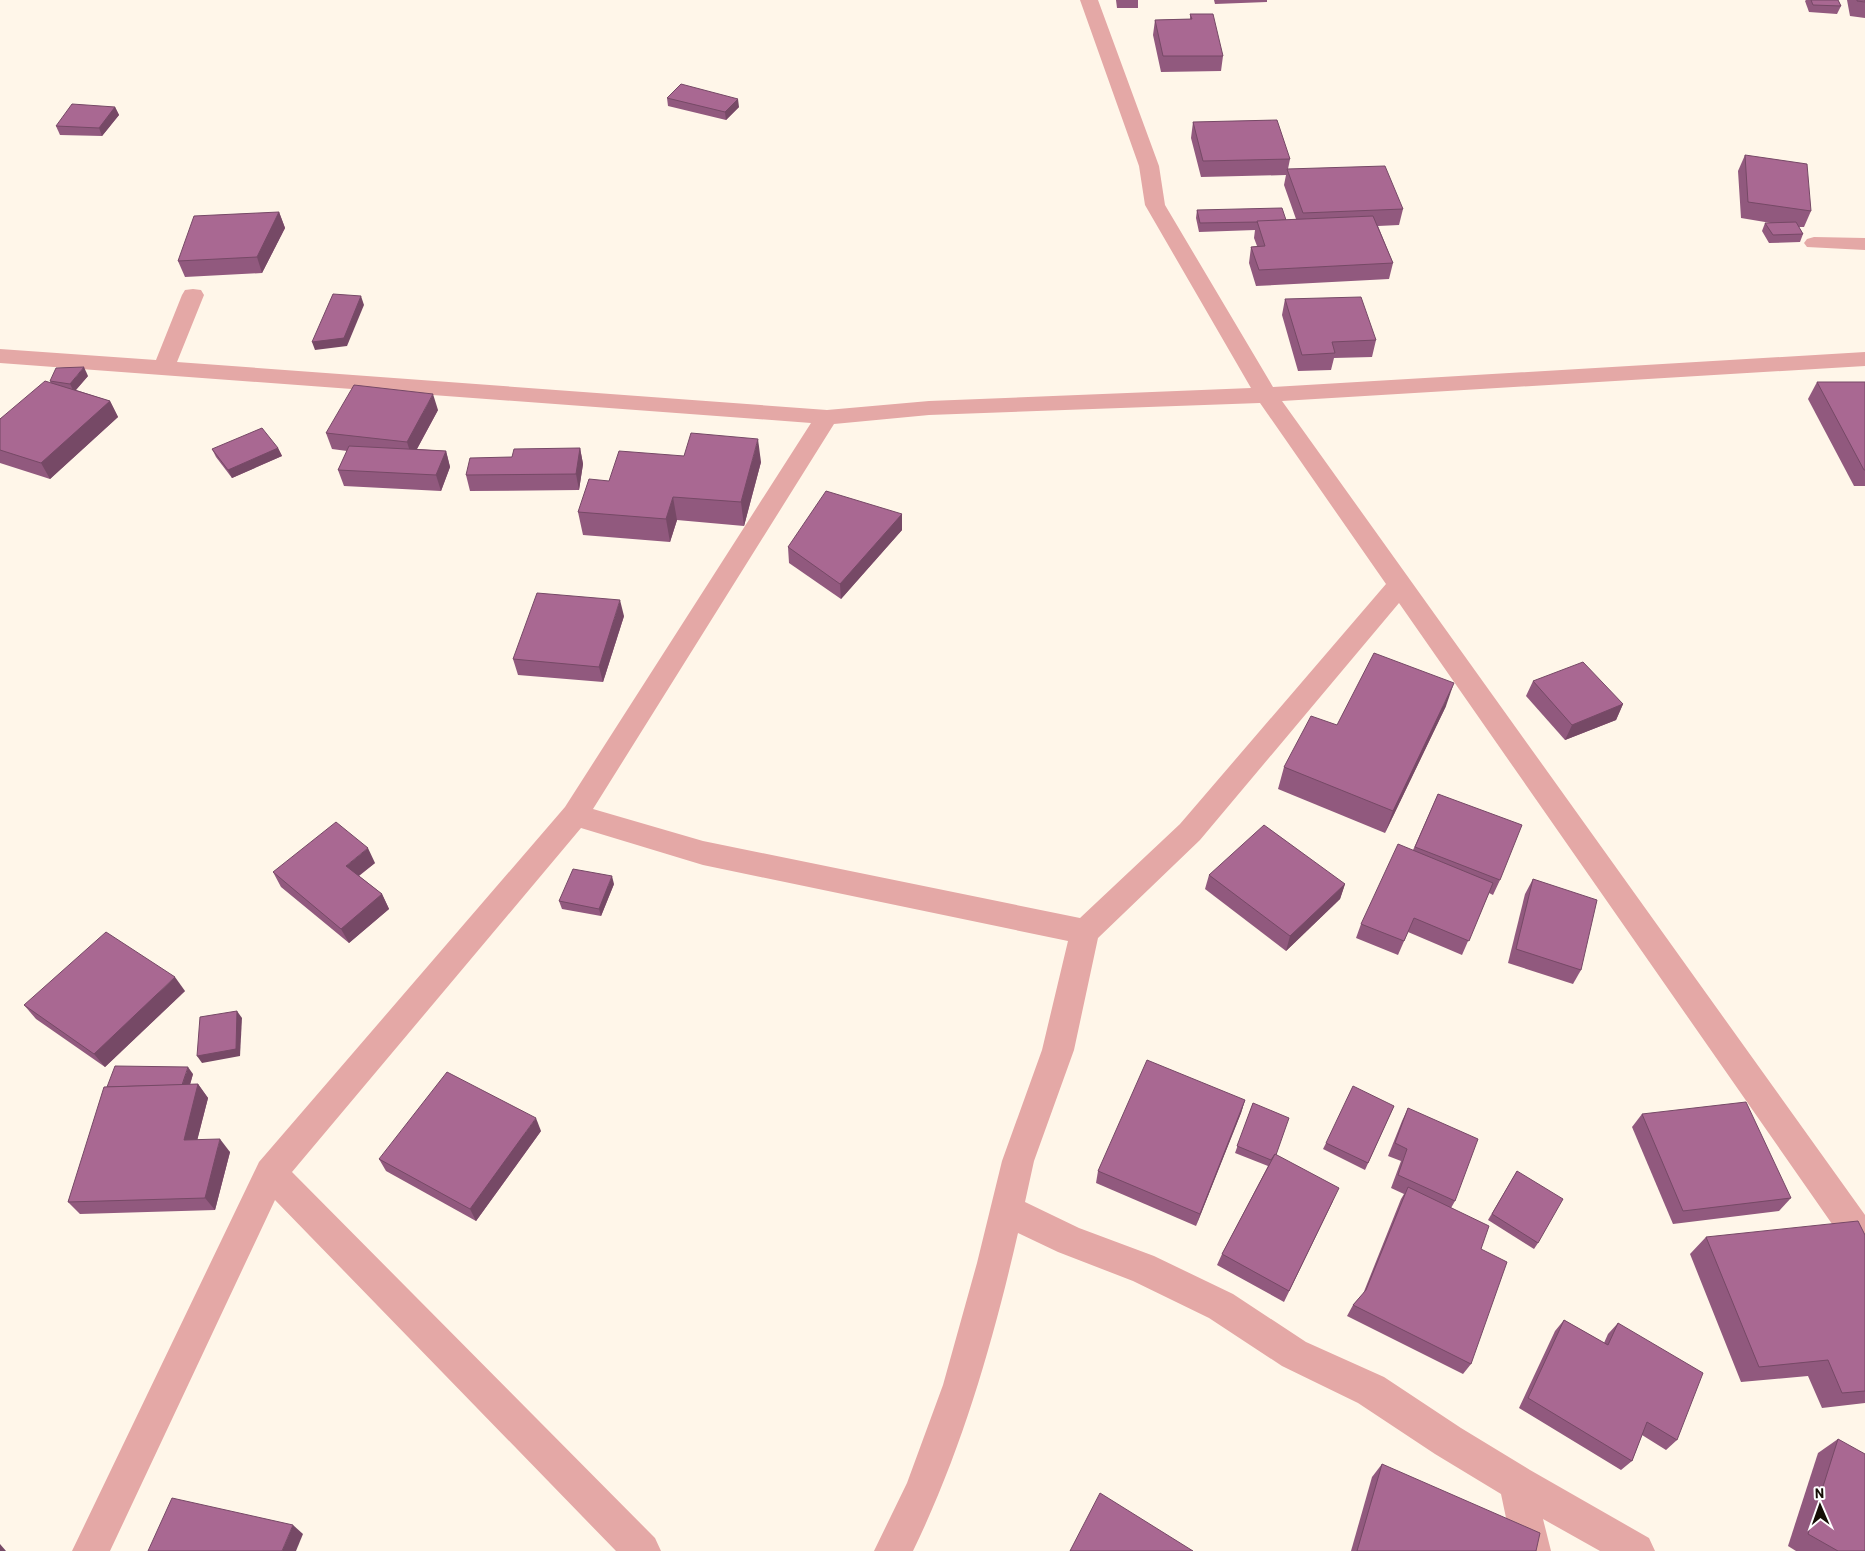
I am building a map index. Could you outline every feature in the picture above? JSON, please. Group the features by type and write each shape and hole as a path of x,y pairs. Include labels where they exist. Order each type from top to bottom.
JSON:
{"street":[{"path":"1089,0 1149,166 1155,205 1266,396 1865,1243"},
{"path":"1814,243 1865,244"},
{"path":"164,368 193,295"},
{"path":"0,356 827,417 930,408 1266,396 1865,359"},
{"path":"91,1551 270,1173 575,815 827,417"},
{"path":"893,1551 922,1492 961,1385 994,1264 1018,1161 1058,1050 1085,932 1190,832 1357,638 1400,585"},
{"path":"575,815 703,852 1085,932"},
{"path":"270,1173 642,1551"},
{"path":"1006,1210 1070,1241 1142,1268 1221,1306 1294,1354 1371,1390 1448,1441 1517,1483 1636,1551"},
{"path":"1517,1483 1532,1551"}],"building":[{"path":"1811,0 1838,0 1841,6 1813,5"},
{"path":"1190,14 1213,14 1223,56 1163,56 1155,20 1192,19"},
{"path":"681,84 738,99 725,112 667,98"},
{"path":"72,104 115,107 99,128 56,126"},
{"path":"1277,120 1290,159 1203,161 1193,122"},
{"path":"1745,155 1807,164 1811,211 1748,202"},
{"path":"1385,166 1403,209 1303,213 1287,169"},
{"path":"1282,208 1286,220 1257,222 1200,223 1197,210"},
{"path":"279,212 257,257 178,261 194,216"},
{"path":"1373,216 1393,263 1259,270 1251,247 1265,246 1257,221"},
{"path":"1796,222 1803,234 1773,235 1765,223"},
{"path":"333,294 361,296 344,338 312,342"},
{"path":"1361,297 1376,340 1332,342 1335,353 1302,355 1285,299"},
{"path":"84,367 70,384 50,381 56,368"},
{"path":"45,381 110,401 41,463 0,450 0,419"},
{"path":"1817,382 1865,382 1865,470 1864,470"},
{"path":"354,385 433,394 407,442 326,433"},
{"path":"262,428 278,448 228,470 212,449"},
{"path":"691,433 758,439 741,502 673,497 666,519 578,512 589,479 609,481 619,451 684,456"},
{"path":"349,446 446,451 436,475 338,470"},
{"path":"580,448 576,474 466,475 470,458 512,457 514,449"},
{"path":"826,491 902,514 840,584 788,547"},
{"path":"537,593 620,600 599,667 513,659"},
{"path":"1374,653 1454,683 1393,811 1284,767 1311,716 1337,725"},
{"path":"1583,662 1623,704 1572,725 1533,681"},
{"path":"1438,794 1522,825 1500,880 1415,847"},
{"path":"336,822 368,848 346,866 382,894 341,929 273,872"},
{"path":"1264,825 1345,884 1290,936 1209,875"},
{"path":"1398,844 1493,883 1469,941 1414,918 1404,941 1361,924"},
{"path":"573,869 612,876 599,909 559,901"},
{"path":"1533,879 1597,900 1581,970 1516,949"},
{"path":"106,932 175,977 94,1054 24,1005"},
{"path":"237,1011 236,1049 197,1056 200,1017"},
{"path":"1147,1060 1245,1100 1200,1214 1098,1171"},
{"path":"115,1066 188,1067 182,1085 107,1087"},
{"path":"447,1072 536,1118 470,1209 379,1159"},
{"path":"198,1084 184,1140 220,1139 205,1198 68,1202 104,1087"},
{"path":"1353,1086 1394,1106 1368,1163 1326,1143"},
{"path":"1746,1102 1791,1198 1683,1211 1642,1114"},
{"path":"1253,1103 1289,1118 1276,1155 1271,1160 1237,1146"},
{"path":"1408,1108 1478,1139 1455,1201 1398,1175 1407,1149 1395,1143"},
{"path":"1275,1154 1339,1188 1289,1291 1222,1254"},
{"path":"1517,1171 1563,1199 1538,1243 1492,1214"},
{"path":"1408,1187 1489,1226 1481,1249 1507,1262 1471,1364 1353,1305 1366,1290"},
{"path":"1858,1221 1865,1235 1865,1391 1842,1393 1828,1360 1759,1367 1706,1237"},
{"path":"1564,1320 1608,1345 1618,1323 1703,1373 1677,1440 1647,1422 1632,1461 1528,1398"},
{"path":"1838,1439 1865,1454 1865,1551 1838,1551 1808,1534"},
{"path":"1382,1464 1540,1533 1536,1551 1357,1551"},
{"path":"1100,1493 1193,1551 1070,1551"},
{"path":"172,1498 293,1525 282,1551 148,1551"}]}
